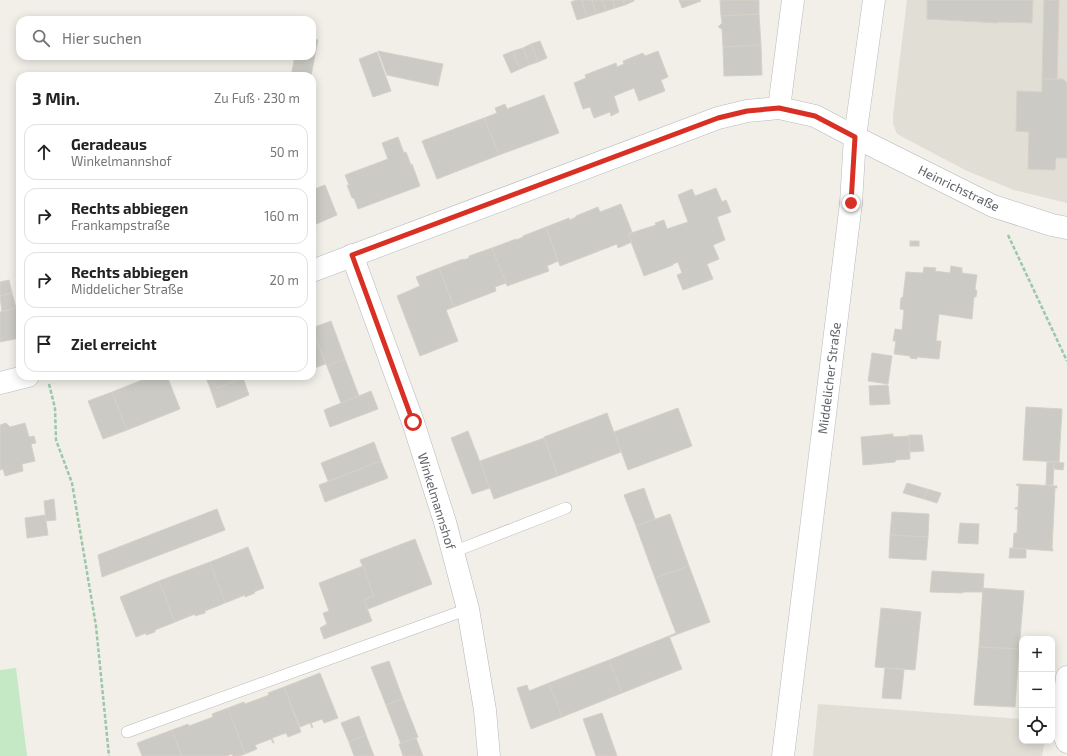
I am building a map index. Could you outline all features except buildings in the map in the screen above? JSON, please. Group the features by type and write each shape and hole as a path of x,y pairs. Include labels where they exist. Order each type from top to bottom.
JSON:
{"street":[{"path":"779,108 793,0"},
{"name":"Middelicher Straße","path":"783,756 850,211 855,137 874,0"},
{"name":"Heinrichstraße","path":"316,269 718,118 747,111 779,108 815,116 994,206 1052,225 1067,228"},
{"name":"Winkelmannshof","path":"352,255 413,422 445,522 468,609 485,710 489,756"},
{"path":"0,382 16,379"},
{"path":"1067,677 1061,726 1067,742"}],"lane":[{"path":"453,552 566,508"},
{"path":"127,732 468,609"}],"path":[{"path":"994,206 1067,361"},
{"path":"49,382 55,408 56,440 72,483 96,626 109,756"}],"shaded area":[{"path":"907,0 1067,0 1067,203 1014,190 967,171 897,134 893,124 893,115"},
{"path":"818,704 1019,719 1019,744 1044,744 1042,756 813,756"}],"green space":[{"path":"16,668 27,756 0,756 0,670"}],"route":[{"path":"413,422 352,255 711,122 718,118 747,111 779,108 815,116 855,137 851,203"}]}
